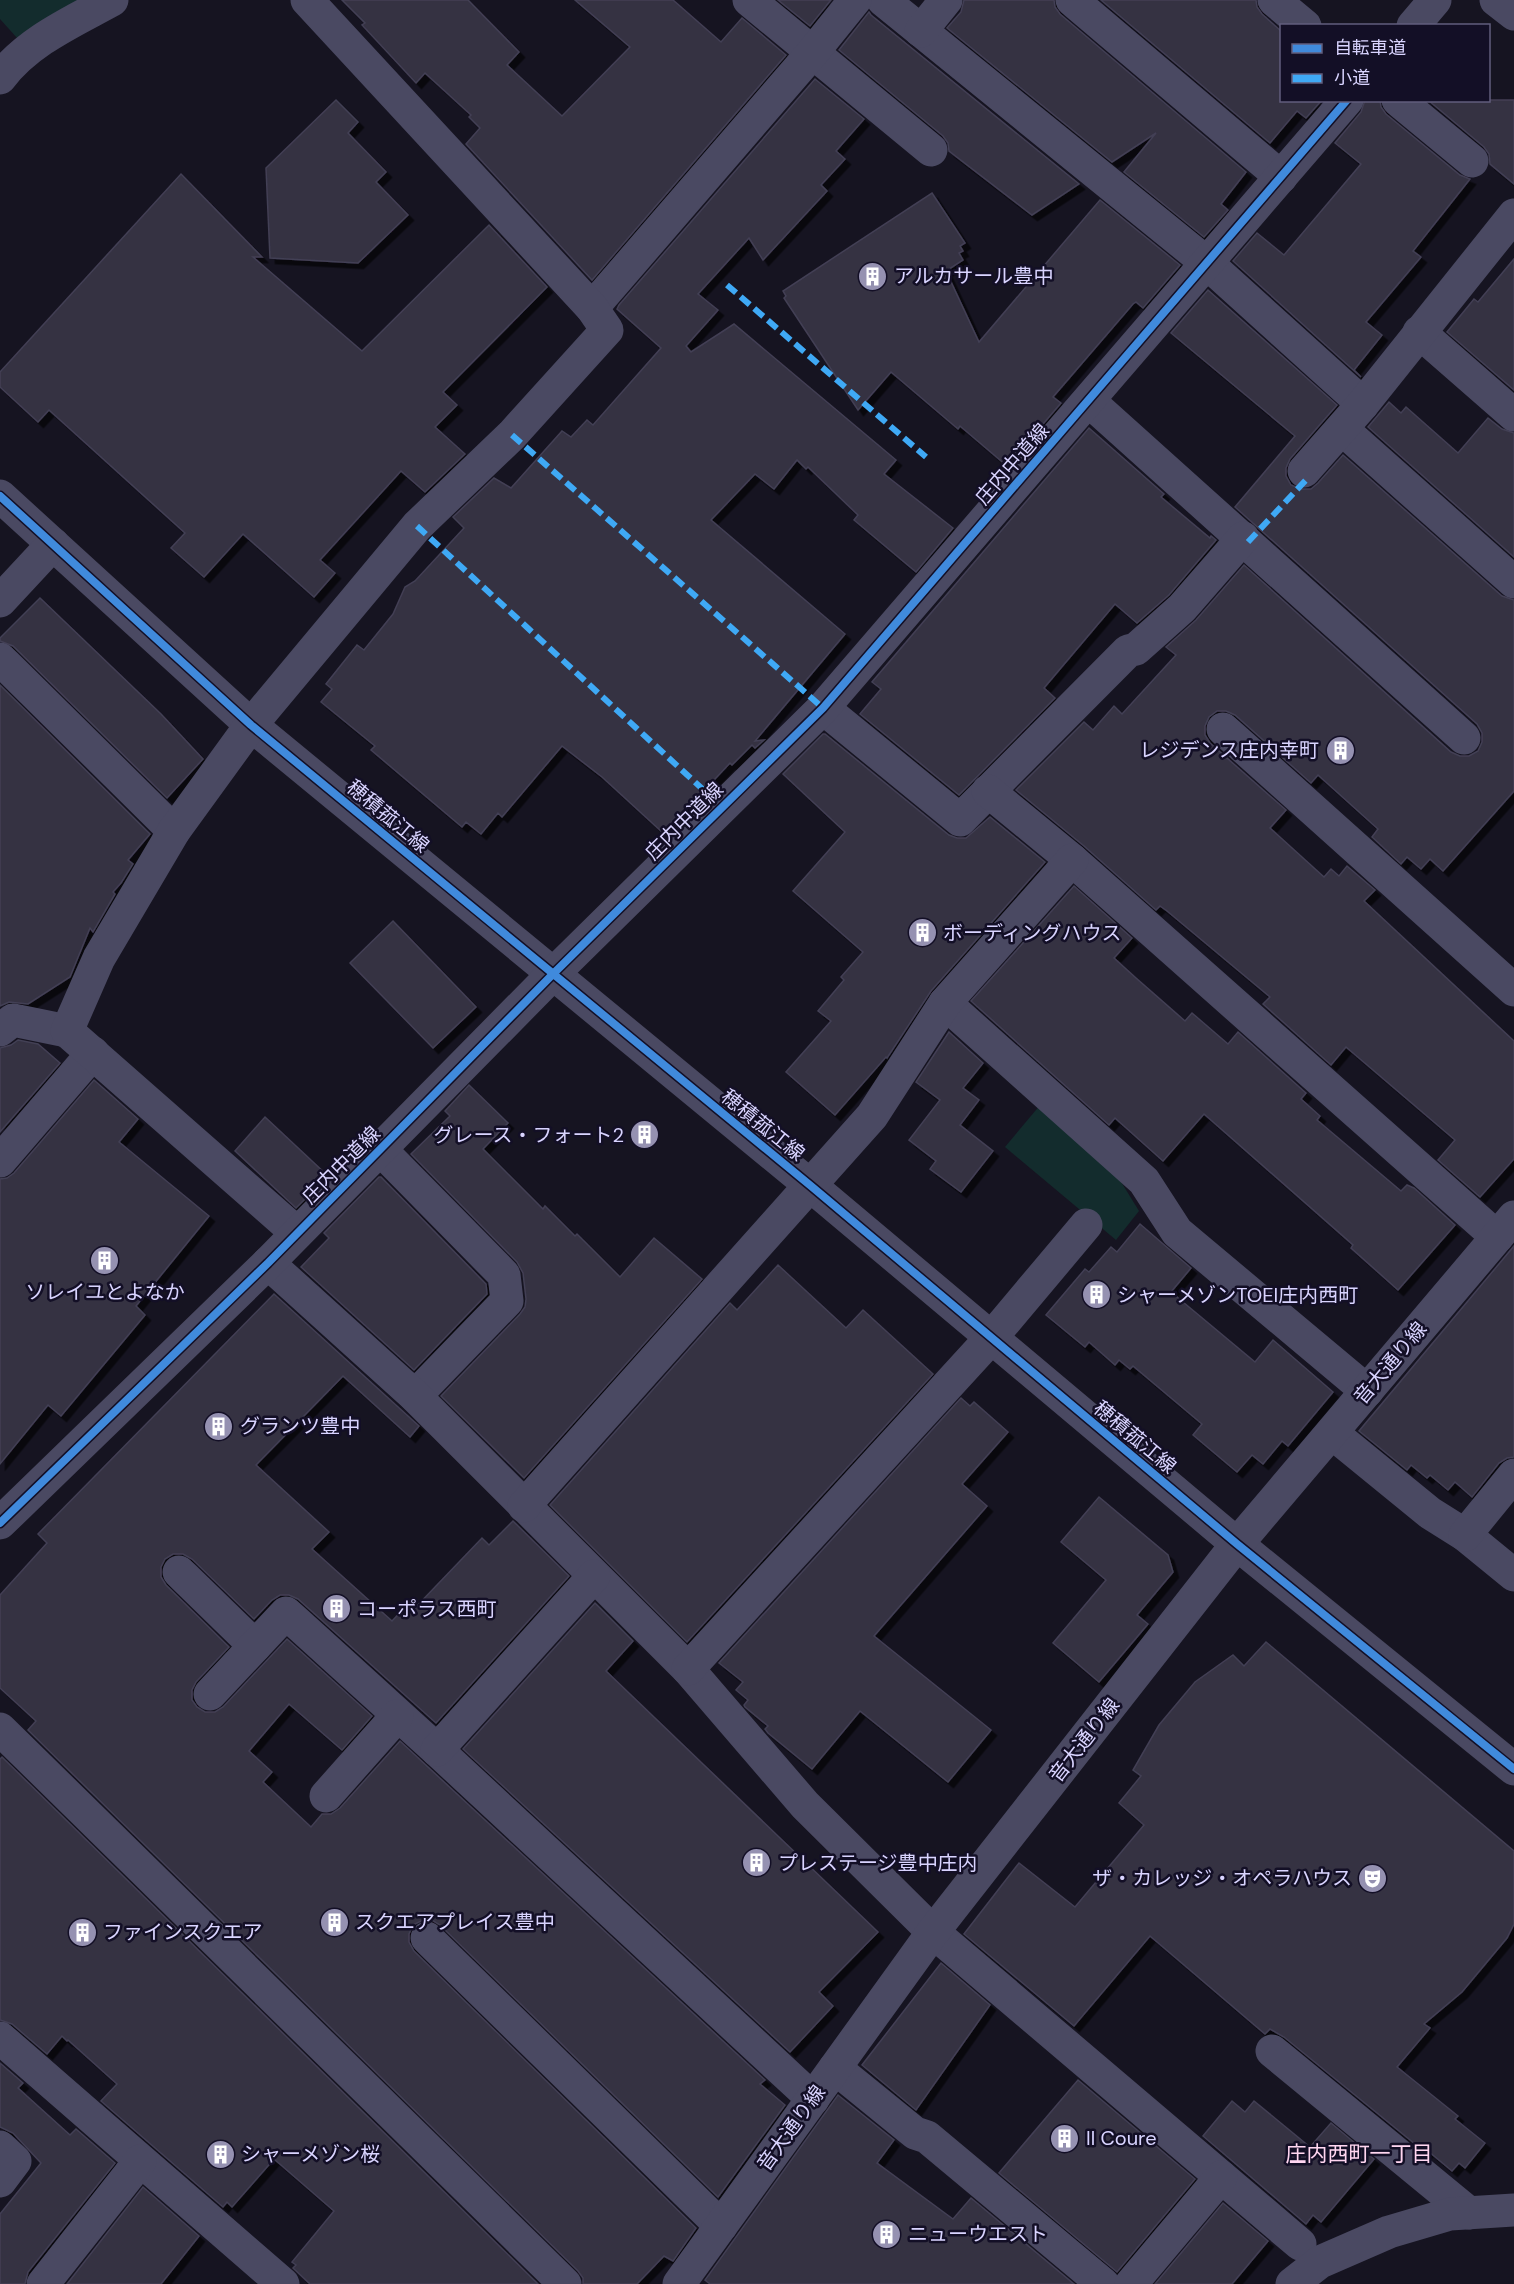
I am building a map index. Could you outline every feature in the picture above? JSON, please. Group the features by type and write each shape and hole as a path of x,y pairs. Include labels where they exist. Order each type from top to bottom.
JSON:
{"street":[{"path":"0,78 40,40 112,0"},
{"path":"67,1031 99,958 174,831 251,725 417,526 512,435 608,330 592,309 307,0"},
{"path":"749,0 931,150"},
{"path":"592,309 855,0"},
{"path":"883,0 1207,263 1363,404"},
{"path":"921,31 946,0"},
{"path":"1072,0 1281,177"},
{"path":"1274,0 1303,24"},
{"path":"1415,24 1435,0"},
{"path":"1496,0 1514,14"},
{"name":"庄内中道線","path":"0,1523 268,1263 553,974 823,708 1345,102"},
{"path":"1400,102 1472,161"},
{"path":"1304,471 1363,404 1419,332 1513,219"},
{"path":"1419,332 1514,415"},
{"path":"1089,401 1464,738"},
{"path":"1342,429 1514,582"},
{"name":"穂積菰江線","path":"0,496 251,725 811,1186 1237,1544 1514,1769"},
{"path":"823,708 960,820 1128,651 1136,649 1182,608 1243,538"},
{"path":"0,601 53,544"},
{"path":"0,659 174,831"},
{"path":"1223,729 1514,990"},
{"path":"988,791 1505,1227"},
{"path":"524,1506 872,1116 945,1003 1072,860"},
{"path":"945,1003 1144,1181 1177,1232 1367,1391"},
{"path":"0,1030 13,1020 67,1031 297,1233"},
{"path":"0,1161 93,1053"},
{"path":"380,1149 504,1275 507,1301 415,1396"},
{"path":"688,1669 991,1338 1086,1225"},
{"name":"音大通り線","path":"680,2284 933,1932 1237,1544 1505,1227"},
{"path":"268,1263 415,1396 688,1669 805,1805 933,1932 1300,2244"},
{"path":"1332,1433 1430,1513 1465,1535 1514,1575"},
{"path":"1465,1535 1514,1474"},
{"path":"179,1572 255,1646"},
{"path":"437,1750 594,1576"},
{"path":"210,1694 286,1613 813,2099"},
{"path":"326,1796 398,1716"},
{"path":"0,1729 565,2284"},
{"path":"427,1938 721,2226"},
{"path":"0,2038 283,2284"},
{"path":"1272,2051 1469,2213"},
{"path":"835,2068 915,2133 927,2137 1103,2284"},
{"path":"0,2147 15,2161 0,2181"},
{"path":"43,2284 140,2161"},
{"path":"1131,2284 1221,2177"},
{"path":"1292,2284 1320,2262 1389,2232 1450,2214 1514,2210"}],"green space":[{"path":"0,0 90,0 18,39 0,19"},
{"path":"1041,1104 1107,1159 1139,1211 1116,1240 1005,1147"}],"building":[{"path":"342,0 468,0 519,52 507,65 562,116 630,47 575,0 673,0 721,42 742,18 786,55 592,280 466,144 480,128 469,117 471,115 425,73 416,83 362,25 365,23"},
{"path":"778,0 831,0 810,26"},
{"path":"964,0 1054,0 1055,7 1060,14 1246,172 1221,204 1228,210 1204,237 1124,172 1156,133 1112,162 947,28 961,12"},
{"path":"1101,0 1256,0 1257,7 1262,14 1280,30 1280,102 1320,102 1306,118 1297,111 1270,143"},
{"path":"869,12 1079,184 1032,215 949,151 948,143 943,136 839,50"},
{"path":"815,79 864,119 836,151 845,159 821,185 827,191 763,260 749,238 698,294 718,310 686,346 691,352 734,324 896,460 884,474 953,528 916,572 854,520 858,515 808,467 806,469 797,460 774,489 755,474 711,520 845,634 755,741 764,740 755,748 752,745 732,765 730,763 662,832 602,777 562,746 502,817 498,813 481,834 466,822 462,827 371,750 375,746 321,702 332,689 326,684 357,645 364,650 393,614 405,587 415,581 464,528 453,517 494,478 511,488 562,431 571,437 587,420 593,425 661,348 617,309 619,305"},
{"path":"336,100 358,122 348,133 386,172 376,182 408,215 358,263 270,258 266,168"},
{"path":"1514,100 1514,184 1490,164 1489,154 1484,147 1430,102"},
{"path":"1364,102 1380,102 1386,114 1460,175 1470,179 1413,251 1421,257 1366,322 1382,335 1354,370 1361,377 1233,261 1257,233 1284,255 1361,164 1335,143 1361,112"},
{"path":"181,174 262,257 253,257 362,351 489,225 547,287 443,392 457,405 435,427 465,454 425,492 401,471 320,560 335,573 314,597 243,534 204,577 171,548 185,533 49,410 38,422 0,387 0,372"},
{"path":"932,193 965,243 960,246 963,251 959,253 963,260 946,271 979,342 1100,200 1180,265 1143,308 1136,302 1133,304 1053,397 1061,403 1007,466 960,426 958,429 891,372 858,410 784,298 786,296 783,291"},
{"path":"1514,259 1514,390 1447,332 1474,299 1478,302"},
{"path":"1208,290 1337,405 1290,459 1286,468 1286,476 1291,485 1300,489 1311,489 1343,455 1502,596 1514,600 1514,791 1443,871 1430,859 1421,869 1407,857 1401,864 1372,837 1378,829 1318,775 1311,783 1235,715 1226,711 1217,711 1209,717 1205,726 1205,735 1210,743 1286,810 1270,828 1324,877 1331,869 1339,876 1347,866 1375,890 1364,901 1514,1041 1514,1159 1480,1197 1438,1160 1455,1140 1346,1047 1331,1065 1263,1004 1270,997 1167,911 1160,906 1156,910 1016,790 1084,722 1093,730 1114,706 1122,714 1176,655 1166,647 1196,620 1244,565 1451,752 1460,756 1469,756 1478,751 1482,742 1482,733 1477,724 1235,507 1295,436 1171,333"},
{"path":"1389,402 1401,413 1406,407 1458,453 1488,418 1502,429 1514,433 1514,557 1368,427"},
{"path":"1089,428 1164,494 1161,497 1210,538 1211,536 1216,540 1169,595 1137,623 1115,604 1044,688 1055,698 959,795 860,714 881,689 872,682"},
{"path":"40,598 161,714 203,759 167,798 13,646 0,641 0,638"},
{"path":"0,685 150,834 128,860 133,864 113,892 115,894 93,932 90,928 70,977 28,1004 9,1002 0,1006"},
{"path":"823,734 949,835 966,838 990,817 1045,862 931,991 887,1058 835,1115 786,1072 831,1021 818,1011 844,980 841,977 863,952 793,891 845,832 783,774"},
{"path":"1074,886 1132,938 1114,958 1136,978 1185,1021 1192,1013 1228,1044 1238,1032 1306,1093 1301,1099 1320,1116 1317,1120 1401,1191 1407,1185 1414,1188 1455,1225 1398,1290 1351,1248 1353,1245 1204,1114 1163,1161 1115,1118 1109,1125 971,1001"},
{"path":"393,921 476,1007 433,1048 350,963"},
{"path":"949,1032 983,1063 963,1088 979,1100 960,1125 993,1151 961,1192 930,1169 936,1161 909,1140 940,1100 916,1082"},
{"path":"18,1040 38,1044 60,1063 0,1132 0,1048"},
{"name":"ソレイユとよなか","path":"94,1080 138,1119 119,1142 209,1216 136,1306 145,1315 61,1416 48,1405 0,1464 0,1179 7,1178 14,1173"},
{"path":"469,1085 508,1123 483,1149 543,1209 545,1206 575,1236 577,1234 620,1277 654,1238 702,1279 524,1478 441,1396 520,1314 525,1307 526,1299 523,1273 517,1262 411,1154 450,1116 445,1111"},
{"path":"265,1117 328,1176 296,1208 235,1151"},
{"path":"379,1177 486,1284 487,1294 414,1370 301,1267 329,1238 324,1233"},
{"path":"1140,1224 1191,1268 1171,1292 1255,1362 1273,1340 1333,1392 1288,1446 1282,1441 1263,1464 1252,1455 1237,1472 1193,1435 1202,1424 1133,1366 1130,1369 1119,1360 1115,1365 1089,1342 1085,1347 1046,1315 1085,1269 1089,1272 1111,1247 1117,1252"},
{"path":"1514,1246 1514,1457 1499,1463 1472,1497 1455,1482 1448,1490 1430,1475 1427,1478 1411,1465 1407,1470 1359,1431"},
{"path":"778,1265 846,1328 863,1310 933,1374 687,1642 550,1505 730,1303 737,1310"},
{"path":"274,1294 419,1426 410,1437 343,1376 256,1465 329,1532 312,1549 392,1621 407,1605 413,1610 482,1538 489,1545 513,1521 569,1576 436,1723 298,1599 289,1595 280,1595 254,1619 192,1559 183,1554 173,1554 165,1559 161,1567 161,1577 166,1585 229,1647 196,1682 192,1690 192,1700 205,1712 215,1712 223,1707 287,1639 372,1716 342,1750 289,1704 249,1751 272,1772 263,1782 311,1827 322,1814 331,1814 340,1808 400,1741 765,2080 760,2084 785,2105 718,2197 440,1925 432,1920 423,1920 413,1925 409,1934 409,1942 414,1951 696,2228 673,2261 664,2256 637,2284 583,2284 583,2278 578,2271 28,1730 36,1721 0,1688 0,1595 47,1543 38,1534"},
{"path":"961,1398 970,1406 974,1402 1008,1432 962,1484 987,1506 874,1636 991,1730 948,1782 860,1711 812,1769 768,1733 765,1729 768,1726 745,1707 748,1700 736,1690 743,1682 719,1663"},
{"path":"1099,1497 1168,1555 1173,1572 1137,1615 1148,1624 1099,1682 1053,1643 1106,1580 1061,1542"},
{"path":"595,1603 633,1641 606,1671 878,1932 819,1992 833,2006 790,2052 463,1749"},
{"path":"1266,1642 1514,1851 1514,1924 1507,1938 1462,1992 1424,2024 1430,2028 1397,2067 1458,2116 1455,2119 1485,2143 1465,2168 1459,2163 1452,2171 1428,2151 1426,2153 1284,2037 1270,2029 1265,2034 1150,1936 1074,2026 964,1934 1019,1863 1075,1907 1144,1825 1119,1803 1141,1776 1133,1770 1159,1725 1195,1682 1233,1655 1244,1666"},
{"path":"2,1757 538,2284 310,2284 293,2268 296,2265 292,2262 334,2211 274,2159 232,2207 227,2202 223,2207 101,2101 117,2084 68,2040 62,2036 47,2054 12,2024 0,2020 0,1759"},
{"path":"941,1963 990,2005 916,2110 862,2065"},
{"path":"0,2063 23,2083 18,2088 70,2135 76,2129 115,2163 28,2272 25,2284 0,2284 0,2214 41,2163 13,2133 0,2127"},
{"path":"1078,2080 1195,2179 1117,2272 999,2173"},
{"path":"838,2095 894,2140 877,2163 953,2219 971,2198 1074,2284 710,2284 705,2280"},
{"path":"1232,2101 1245,2112 1254,2101 1310,2147 1331,2123 1374,2159 1321,2222 1313,2215 1306,2224 1203,2136"},
{"path":"143,2187 199,2236 161,2284 67,2284"},
{"path":"1223,2203 1268,2241 1232,2284 1155,2284"}],"marked path":[{"path":"727,285 926,457"},
{"path":"512,435 823,708"},
{"path":"1248,542 1306,480"},
{"path":"417,526 722,807"}],"cycle path":[{"path":"0,1523 268,1263 553,974 823,708 1345,102"},
{"path":"0,496 251,725 811,1186 1237,1544 1514,1769"}],"place":[{"name":"アルカサール豊中","path":"873,276"},
{"name":"レジデンス庄内幸町","path":"1340,750"},
{"name":"ボーディングハウス","path":"922,933"},
{"name":"グレース・フォート2","path":"645,1135"},
{"name":"ソレイユとよなか","path":"105,1261"},
{"name":"シャーメゾンTOEI庄内西町","path":"1096,1295"},
{"name":"グランツ豊中","path":"219,1426"},
{"name":"コーポラス西町","path":"336,1609"},
{"name":"プレステージ豊中庄内","path":"757,1863"},
{"name":"ザ・カレッジ・オペラハウス","path":"1373,1878"},
{"name":"スクエアプレイス豊中","path":"334,1922"},
{"name":"ファインスクエア","path":"82,1932"},
{"name":"Il Coure","path":"1065,2138"},
{"name":"シャーメゾン桜","path":"220,2154"},
{"name":"ニューウエスト","path":"887,2234"}],"district":[{"name":"庄内西町一丁目","path":"1359,2154"}]}
